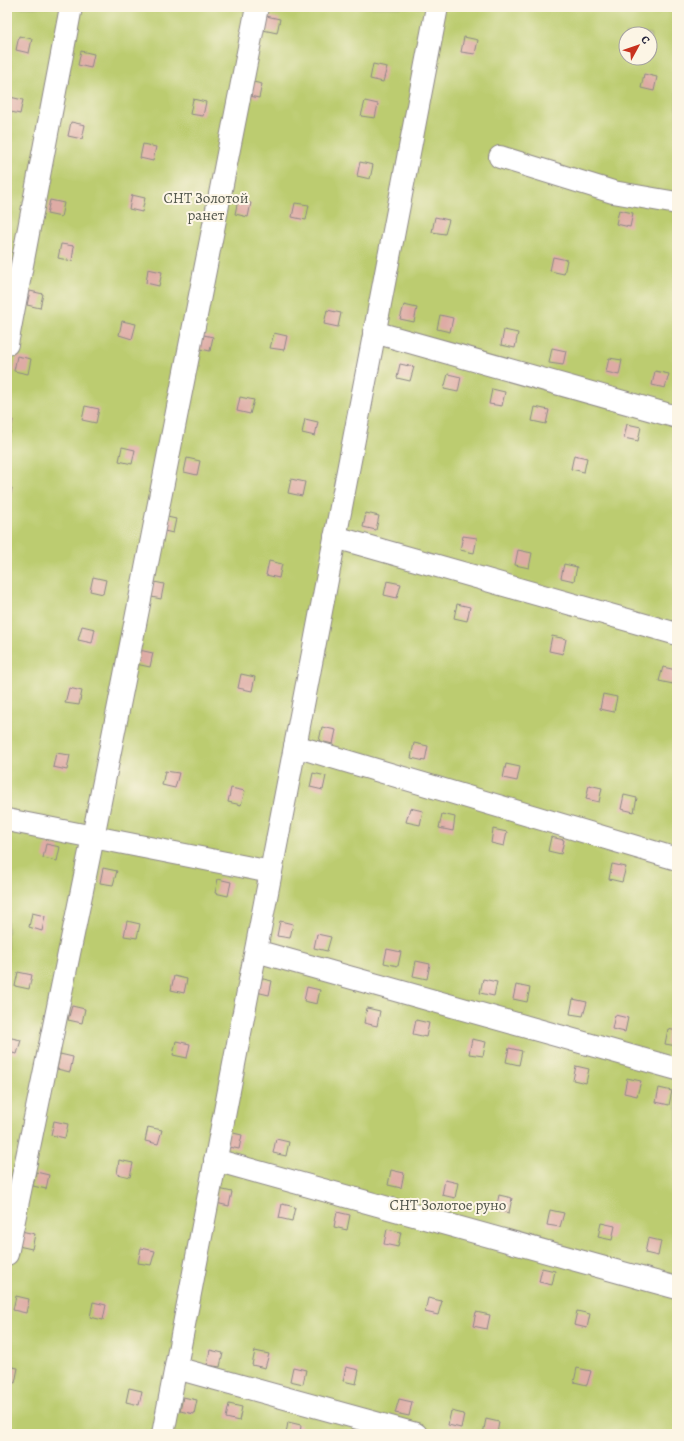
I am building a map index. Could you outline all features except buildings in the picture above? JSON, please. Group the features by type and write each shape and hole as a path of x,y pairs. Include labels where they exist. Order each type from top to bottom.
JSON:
{"street":[{"path":"7,344 71,7"},
{"path":"7,1254 93,837 257,7"},
{"path":"163,1434 437,7"},
{"path":"500,157 613,192 677,204"},
{"path":"374,332 677,417"},
{"path":"335,537 677,634"},
{"path":"295,746 677,859"},
{"path":"7,820 271,872"},
{"path":"256,951 677,1068"},
{"path":"215,1160 677,1288"},
{"path":"176,1368 416,1434"}],"green space":[{"path":"7,7 677,7 677,1434 7,1434"}],"park label":[{"name":"СНТ Золотой ранет","path":"206,206"},
{"name":"СНТ Золотое руно","path":"448,1205"}]}
